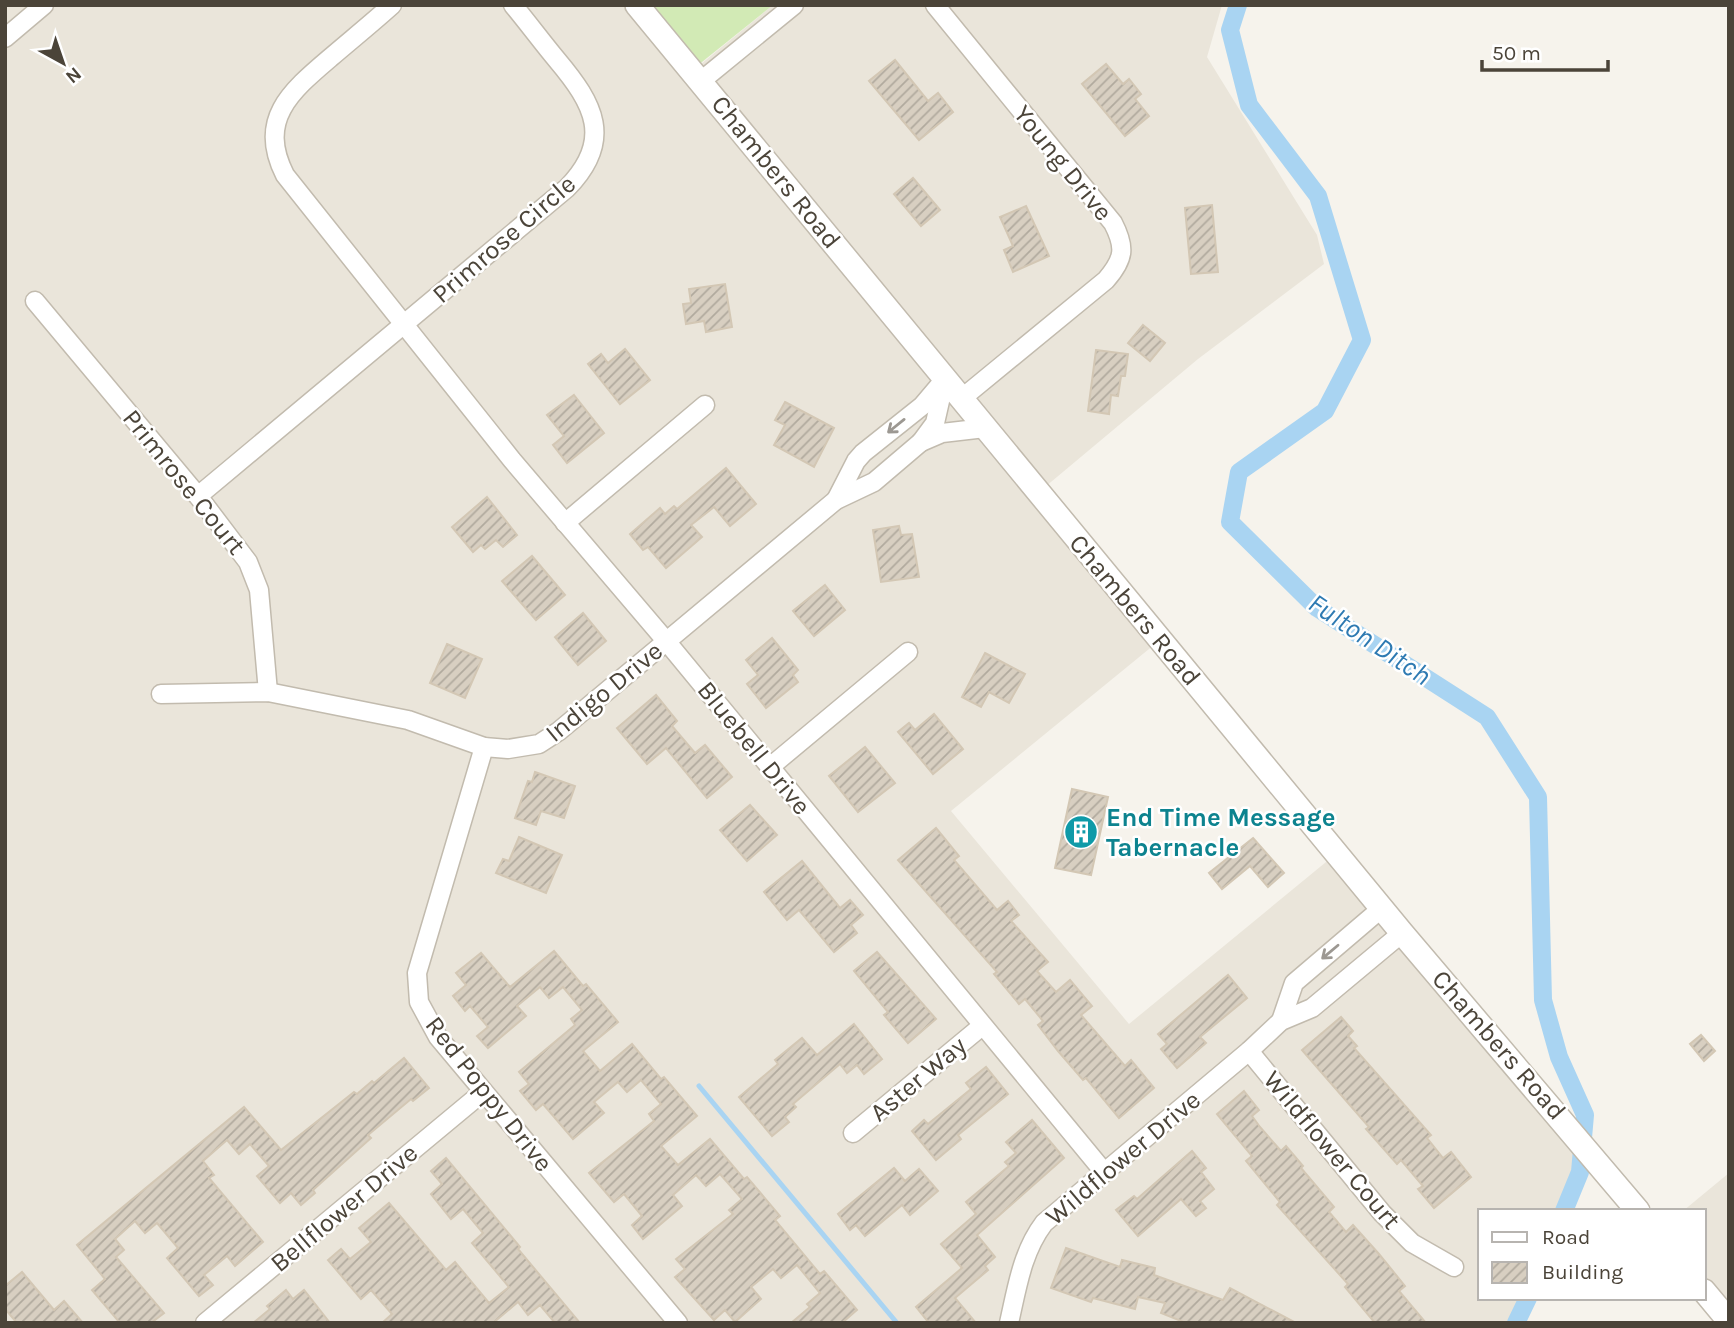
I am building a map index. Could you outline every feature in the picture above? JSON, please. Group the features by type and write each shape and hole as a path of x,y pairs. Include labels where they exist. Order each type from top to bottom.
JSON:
{"street":[{"path":"5,38 44,5"},
{"path":"392,5 301,82 280,110 274,133 278,161 285,175 405,324"},
{"name":"Primrose Circle","path":"198,496 567,188 582,170 590,154 593,137 593,121 584,94 513,5"},
{"name":"Chambers Road","path":"637,5 1402,933 1636,1209"},
{"path":"701,81 794,5"},
{"name":"Young Drive","path":"935,5 1113,223 1122,243 1121,258 1106,280 961,398"},
{"name":"Primrose Court","path":"36,301 240,550 254,575 261,608 268,692"},
{"name":"Bluebell Drive","path":"405,324 565,523 667,642 1104,1172"},
{"path":"921,442 935,423 945,379"},
{"name":"Indigo Drive","path":"836,500 863,453 922,406 945,379"},
{"path":"565,523 705,405"},
{"path":"921,442 942,433 985,428"},
{"name":"Indigo Drive","path":"161,694 268,692 408,720 484,747 518,749 539,744 559,731 836,500 874,482 921,442"},
{"path":"770,767 908,652"},
{"name":"Red Poppy Drive","path":"484,747 417,973 419,1002 426,1019 483,1092 678,1323"},
{"name":"Wildflower Drive","path":"1280,1021 1294,983 1382,908"},
{"name":"Wildflower Drive","path":"1009,1323 1031,1242 1044,1223 1249,1051 1280,1021 1312,1008 1402,933"},
{"name":"Aster Way","path":"853,1133 982,1026"},
{"name":"Wildflower Court","path":"1249,1051 1390,1222 1412,1243 1454,1267"},
{"name":"Bellflower Drive","path":"205,1323 483,1092"},
{"path":"1706,1293 1729,1321"}],"shaded area":[{"path":"5,5 636,5 1010,456 701,64 773,5 1222,5 1207,57 1317,235 1324,264 1198,359 1039,492 1160,640 951,811 1129,1024 1337,853 1584,1146 1580,1172 1565,1209 1478,1209 1478,1300 1527,1300 1516,1323 5,1323"},
{"path":"1729,1173 1729,1321 1706,1293 1706,1209 1685,1209"}],"green space":[{"path":"636,5 773,5 692,70"}],"building":[{"path":"895,60 928,101 938,93 953,112 919,140 869,81"},
{"path":"1106,64 1123,84 1129,79 1141,94 1135,99 1149,116 1125,136 1082,84"},
{"path":"913,178 940,210 921,226 894,194"},
{"path":"1212,205 1218,272 1191,274 1185,208"},
{"path":"1026,206 1049,256 1013,272 1004,250 1013,246 1000,217"},
{"path":"725,284 732,327 706,332 704,321 686,324 683,304 691,303 689,289"},
{"path":"1143,325 1165,343 1150,361 1128,343"},
{"path":"625,349 650,380 620,404 588,364 601,354 608,363"},
{"path":"1096,350 1128,354 1125,376 1121,376 1118,396 1111,395 1109,414 1088,411"},
{"path":"574,395 604,433 567,463 553,445 564,436 547,415"},
{"path":"785,402 834,428 814,467 774,445 785,425 775,420"},
{"path":"726,468 756,504 730,526 714,507 691,525 702,537 666,568 648,547 643,550 630,534 660,508 665,514 674,506 677,509"},
{"path":"487,497 517,535 503,547 496,540 485,549 481,545 473,552 452,527"},
{"path":"899,526 901,535 912,534 919,577 881,582 873,530"},
{"path":"532,556 565,595 536,620 502,581"},
{"path":"825,585 845,610 814,636 793,611"},
{"path":"583,613 606,641 578,665 555,637"},
{"path":"772,638 798,670 793,675 798,682 766,708 747,684 758,675 746,660"},
{"path":"447,644 482,659 465,698 430,683"},
{"path":"985,653 1025,674 1009,703 989,692 981,707 962,697"},
{"path":"656,695 677,721 672,726 695,753 705,745 732,777 707,798 666,748 647,764 617,728"},
{"path":"934,714 963,749 933,774 898,732 909,723 915,730"},
{"path":"865,747 895,783 858,812 829,776"},
{"path":"535,772 575,786 564,818 541,811 536,825 515,818 528,781 532,782"},
{"name":"End Time Message Tabernacle","path":"1072,789 1108,797 1091,875 1055,868"},
{"path":"750,805 777,835 747,861 720,830"},
{"path":"936,828 959,856 954,860 997,910 1008,901 1019,915 1011,921 1048,962 1037,971 1056,992 1070,980 1092,1006 1081,1015 1125,1066 1131,1060 1154,1088 1119,1118 1086,1078 1083,1080 1058,1051 1038,1025 1043,1021 1025,999 1019,1004 994,974 997,972 898,860"},
{"path":"519,837 562,855 546,893 496,873 503,859 509,861"},
{"path":"1253,838 1284,873 1268,887 1250,866 1222,889 1209,873"},
{"path":"802,861 840,908 850,900 863,915 851,925 857,933 834,952 799,910 787,920 764,892"},
{"path":"554,951 618,1022 583,1051 600,1071 632,1044 661,1079 664,1077 697,1116 661,1146 678,1165 710,1139 780,1216 775,1220 820,1274 824,1271 857,1310 842,1323 791,1323 810,1307 807,1304 820,1293 797,1265 781,1278 773,1269 751,1287 761,1299 735,1322 725,1310 714,1320 675,1277 685,1269 676,1259 733,1214 729,1210 742,1199 720,1174 706,1186 696,1175 673,1195 682,1206 643,1239 632,1225 642,1216 624,1194 614,1202 589,1173 654,1121 649,1114 661,1104 641,1080 627,1092 618,1082 594,1102 604,1113 573,1139 543,1104 536,1110 520,1091 529,1084 519,1072 575,1025 571,1019 582,1010 563,987 549,998 540,987 517,1006 526,1016 488,1048 477,1036 488,1027 470,1006 465,1011 453,996 466,985 456,973 481,953 510,987"},
{"path":"877,952 936,1019 908,1043 884,1015 888,1012 854,971"},
{"path":"1228,975 1247,998 1200,1037 1206,1043 1177,1068 1161,1049 1167,1044 1158,1034"},
{"path":"1341,1017 1353,1031 1348,1036 1357,1046 1354,1048 1431,1135 1427,1138 1443,1158 1451,1152 1471,1177 1434,1208 1418,1189 1423,1186 1401,1160 1397,1164 1366,1129 1369,1127 1302,1050"},
{"path":"854,1024 882,1059 864,1074 857,1065 847,1073 840,1064 793,1104 796,1107 785,1117 789,1122 772,1136 739,1097 778,1064 775,1060 802,1038 817,1055"},
{"path":"1701,1035 1715,1051 1704,1061 1690,1044"},
{"path":"404,1058 429,1088 413,1101 411,1099 368,1135 371,1138 313,1190 315,1193 301,1205 291,1193 280,1203 257,1176 269,1166 250,1144 239,1154 227,1140 203,1161 214,1175 209,1178 263,1242 235,1266 227,1256 204,1275 213,1285 199,1296 167,1258 178,1248 157,1223 145,1233 135,1221 115,1239 124,1250 116,1257 164,1313 151,1323 120,1323 92,1290 105,1279 77,1245 244,1107 281,1150 354,1092 357,1094 372,1081 374,1083"},
{"path":"986,1067 1008,1094 958,1135 961,1139 936,1160 912,1131 924,1120 928,1124 971,1089 966,1083"},
{"path":"1244,1091 1259,1110 1252,1116 1260,1127 1281,1151 1286,1146 1303,1166 1301,1168 1334,1207 1329,1212 1346,1232 1353,1225 1379,1254 1405,1286 1399,1291 1426,1323 1375,1323 1345,1287 1348,1284 1277,1205 1280,1202 1246,1161 1252,1156 1217,1114"},
{"path":"1032,1120 1064,1158 977,1235 995,1257 985,1266 988,1270 955,1298 976,1323 929,1323 916,1307 962,1268 941,1244 976,1214 966,1202 1009,1166 1005,1162 1016,1153 1006,1142"},
{"path":"1192,1151 1206,1168 1201,1172 1214,1189 1200,1201 1206,1208 1196,1216 1181,1199 1138,1236 1116,1210 1134,1196 1137,1199"},
{"path":"446,1158 580,1323 555,1323 540,1305 528,1315 518,1302 493,1323 382,1323 392,1314 371,1290 361,1299 328,1260 341,1249 350,1259 371,1242 359,1228 389,1203 446,1270 455,1262 489,1303 509,1287 472,1243 483,1233 463,1209 451,1219 431,1194 442,1184 431,1171"},
{"path":"894,1168 905,1181 919,1169 938,1191 910,1215 902,1205 865,1236 856,1225 850,1230 838,1214"},
{"path":"1066,1248 1120,1267 1122,1260 1155,1268 1154,1275 1223,1300 1230,1288 1296,1323 1186,1323 1161,1313 1165,1303 1138,1297 1135,1309 1093,1298 1091,1302 1051,1288"},
{"path":"22,1272 54,1310 64,1301 83,1323 17,1323 5,1309 5,1286"},
{"path":"286,1290 293,1299 304,1290 330,1323 253,1323 270,1309 267,1306"}],"waterway":[{"name":"Fulton Ditch","path":"1238,5 1230,30 1249,105 1318,196 1362,340 1325,411 1239,472 1230,522 1317,608 1487,717 1538,797 1543,1000 1559,1057 1585,1115 1580,1172 1565,1209"},
{"path":"699,1086 897,1323"},
{"name":"Fulton Ditch","path":"1516,1323 1527,1300"}],"place":[{"name":"End Time Message Tabernacle","path":"1081,832"}]}
